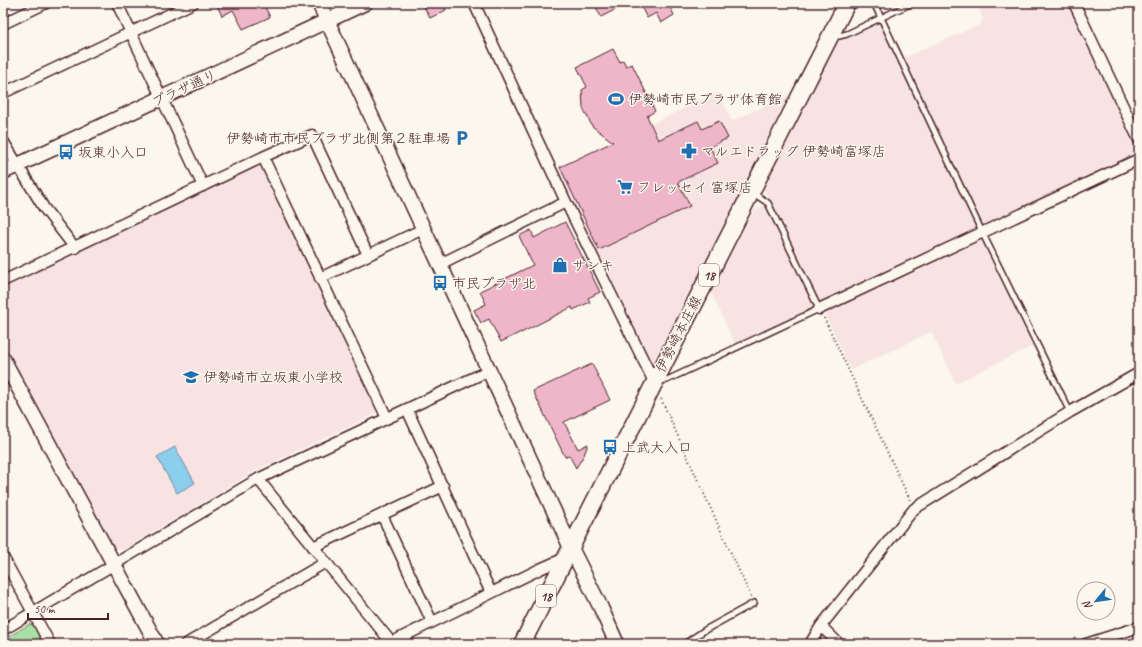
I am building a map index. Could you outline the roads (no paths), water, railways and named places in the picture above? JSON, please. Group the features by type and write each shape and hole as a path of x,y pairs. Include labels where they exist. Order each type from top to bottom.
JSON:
{"main road":[{"name":"伊勢崎本庄線","path":"522,644 847,3"}],"street":[{"path":"3,24 46,3"},
{"path":"117,3 203,186"},
{"path":"3,93 193,3"},
{"path":"319,3 490,370 568,553 602,608 617,644"},
{"name":"プラザ通り","path":"3,172 365,3"},
{"path":"474,3 566,202 654,382"},
{"path":"1074,3 1139,140"},
{"path":"3,281 312,135 368,255"},
{"path":"3,141 44,208 74,248"},
{"path":"263,157 387,418"},
{"path":"819,308 1139,159"},
{"path":"440,264 566,202"},
{"path":"320,278 423,229"},
{"path":"5,368 157,644"},
{"path":"3,630 258,479 490,370"},
{"path":"810,644 821,626 914,509 1070,412 1139,373"},
{"path":"408,409 491,593"},
{"path":"258,479 326,562 389,643 540,569 568,553"},
{"path":"313,547 443,486"},
{"path":"382,515 432,622"},
{"path":"3,557 50,644"},
{"path":"186,644 326,562"},
{"path":"821,626 839,644"},
{"path":"1086,644 1139,627"}],"lane":[{"path":"874,3 882,17 982,232 1070,412"},
{"path":"832,34 839,36 847,34 912,3"},
{"path":"654,382 667,380 819,308 768,203 751,192"},
{"path":"684,644 705,630 754,603"}],"water":[{"path":"175,447 195,483 177,493 157,457"}],"place":[{"name":"伊勢崎市民プラザ体育館","path":"616,99"},
{"name":"伊勢崎市市民プラザ北側第２駐車場","path":"462,138"},
{"name":"マルエドラッグ 伊勢崎富塚店","path":"689,151"},
{"name":"坂東小入口","path":"66,152"},
{"name":"フレッセイ 富塚店","path":"625,187"},
{"name":"サンキ","path":"560,265"},
{"name":"市民プラザ北","path":"440,283"},
{"name":"伊勢崎市立坂東小学校","path":"191,377"},
{"name":"上武大入口","path":"610,447"}]}
